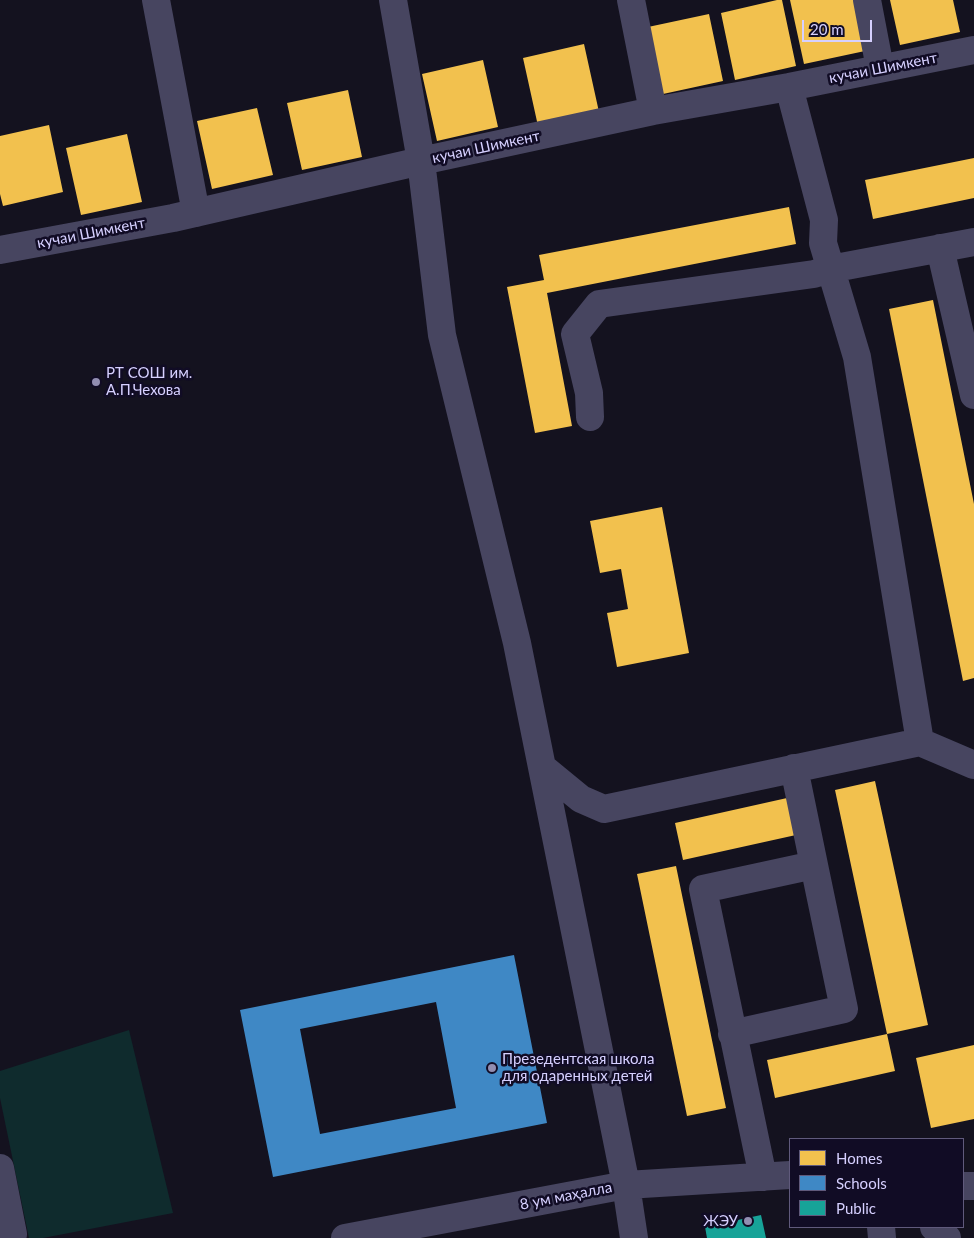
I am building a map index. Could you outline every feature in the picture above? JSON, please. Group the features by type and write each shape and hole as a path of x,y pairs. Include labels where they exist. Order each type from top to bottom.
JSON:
{"street":[{"path":"156,0 196,213"},
{"path":"393,0 421,161 442,335 517,643 626,1185 634,1238"},
{"path":"631,0 653,111"},
{"path":"867,0 880,68"},
{"name":"кучаи Шимкент","path":"0,250 173,218 421,161 653,111 789,87 974,50"},
{"path":"789,87 824,220 823,243 857,357 920,742"},
{"path":"590,417 589,393 575,334 599,304 814,274 830,269 974,242"},
{"path":"940,248 974,395"},
{"path":"542,767 581,800 604,809 920,742 974,765"},
{"path":"732,1034 844,1009 794,768"},
{"path":"762,1177 703,889 814,865"},
{"path":"0,1168 13,1234 0,1237"},
{"name":"8 ум маҳалла","path":"345,1238 626,1185 789,1175"},
{"path":"935,1228 947,1238"}],"green space":[{"path":"129,1030 173,1213 43,1238 29,1238 0,1098 0,1071"}],"building: Homes":[{"path":"782,0 796,66 735,80 721,13"},
{"path":"790,0 854,0 865,51 804,64"},
{"path":"890,0 953,0 960,32 900,45"},
{"path":"709,14 723,81 663,94 648,27"},
{"path":"584,44 599,112 538,126 523,58"},
{"path":"483,60 498,127 437,141 422,74"},
{"path":"348,90 362,157 302,170 287,103"},
{"path":"257,108 273,175 212,189 197,121"},
{"path":"49,125 63,192 3,206 0,194 0,136"},
{"path":"127,134 142,202 81,215 66,148"},
{"path":"974,158 974,198 873,219 865,180"},
{"path":"789,207 796,244 547,293 572,426 535,433 507,287 544,280 539,255"},
{"path":"933,300 974,504 974,678 963,681 889,309"},
{"path":"662,507 689,653 617,667 607,613 628,609 621,569 600,573 590,521"},
{"path":"875,781 928,1025 887,1034 835,790"},
{"path":"796,796 805,833 683,860 675,823"},
{"path":"676,866 726,1108 687,1116 637,874"},
{"path":"887,1034 895,1071 775,1098 767,1060"},
{"path":"974,1045 974,1119 931,1128 916,1058"}],"building: Schools":[{"name":"Презедентская школа для одаренных детей","path":"514,955 547,1123 273,1177 240,1010","holes":["436,1002 456,1108 320,1134 300,1029"]}],"building: Public":[{"name":"ЖЭУ","path":"761,1215 766,1238 707,1238 705,1227"}],"place":[{"name":"РТ СОШ им. А.П.Чехова","path":"96,382"},
{"name":"Презедентская школа для одаренных детей","path":"492,1068"},
{"name":"ЖЭУ","path":"748,1221"}]}
